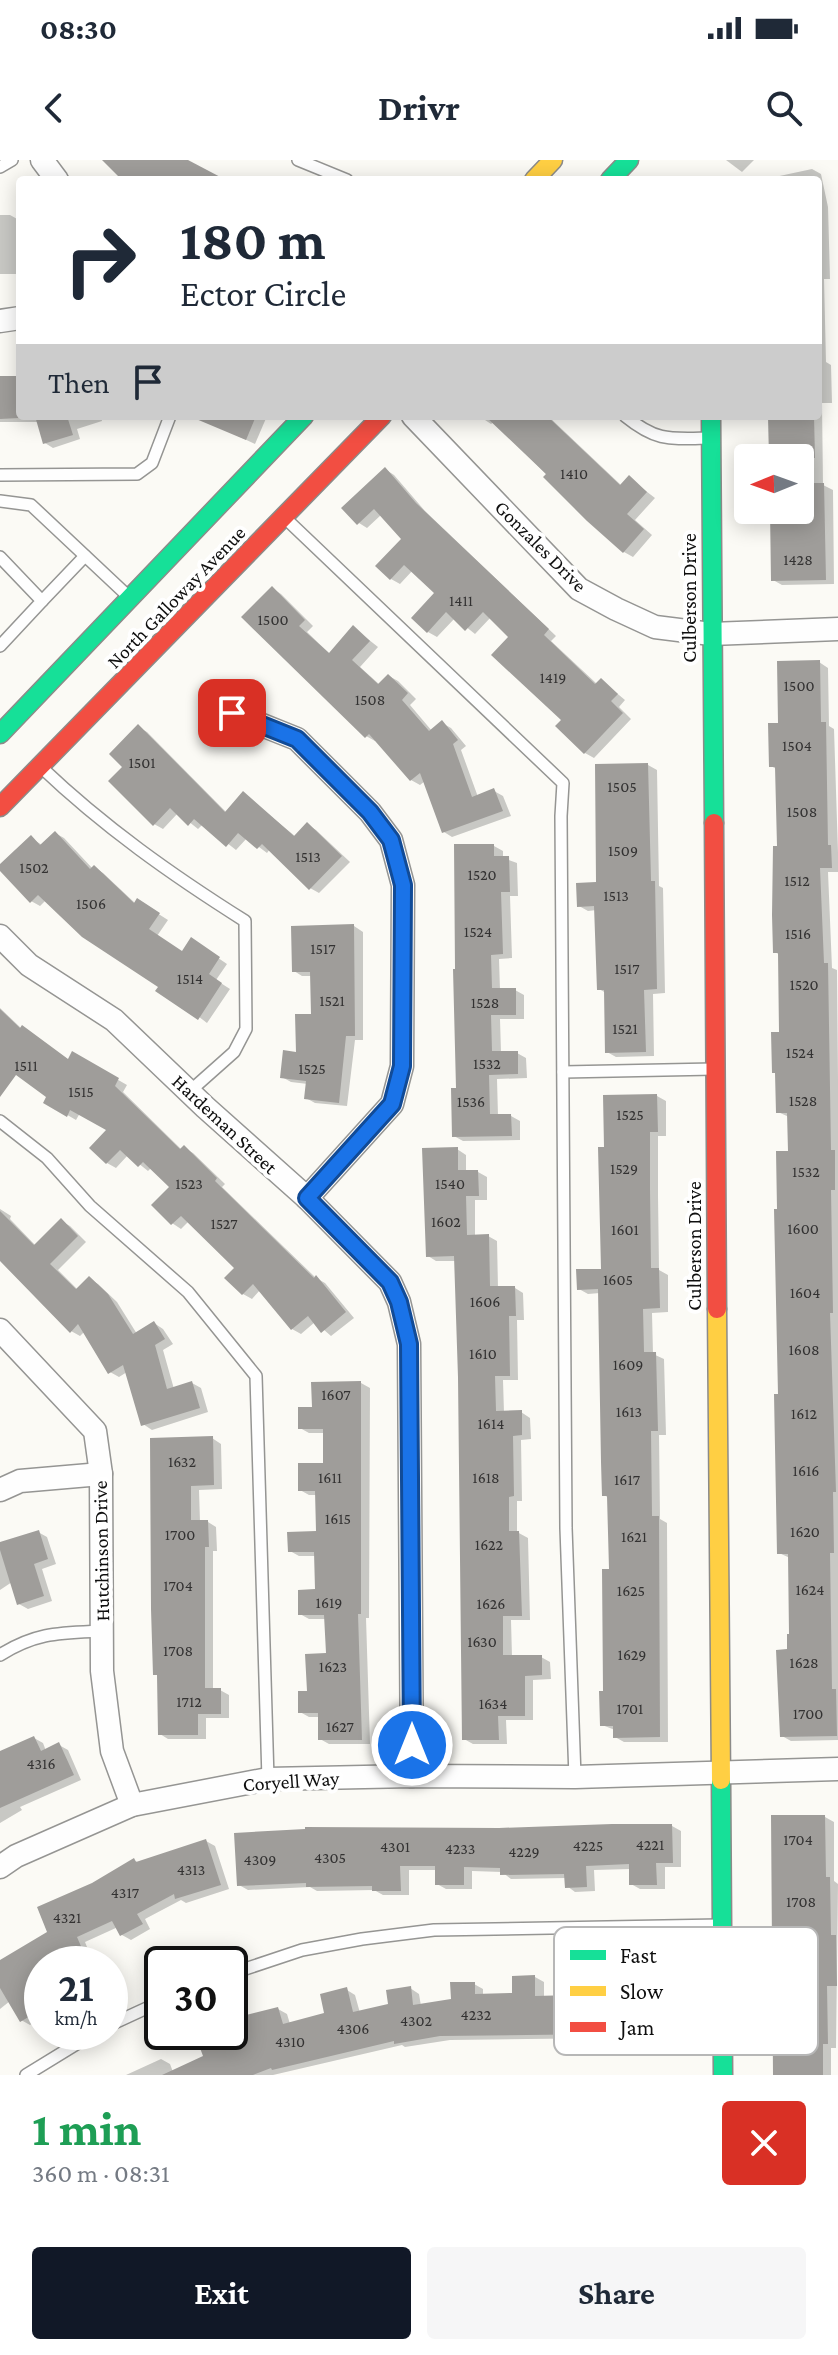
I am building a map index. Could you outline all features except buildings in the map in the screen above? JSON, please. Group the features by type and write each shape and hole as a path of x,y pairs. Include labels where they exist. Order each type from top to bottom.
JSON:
{"street":[{"path":"614,176 629,160"},
{"name":"North Galloway Avenue","path":"0,734 300,420"},
{"name":"North Galloway Avenue","path":"0,807 378,420"},
{"name":"Gonzales Drive","path":"417,420 579,589 655,627 711,634 838,629"},
{"name":"Culberson Drive","path":"711,420 722,1925"},
{"path":"232,713 297,739 370,812 391,840 403,885 402,1066 392,1104 307,1198"},
{"name":"Hardeman Street","path":"0,936 29,965 114,1020 307,1198 390,1282 399,1302 409,1344 412,1776"},
{"name":"Hutchinson Drive","path":"0,1330 95,1431 101,1474 102,1671 112,1751 132,1805"},
{"path":"0,1490 20,1481 101,1474"},
{"name":"Coryell Way","path":"0,1867 16,1856 132,1805 268,1779 575,1777 838,1769"},
{"name":"Culberson Drive","path":"723,2055 723,2075"}],"lane":[{"path":"0,167 12,160"},
{"path":"298,160 337,176"},
{"path":"0,475 137,474 152,463 168,420"},
{"path":"630,420 645,432 672,439 711,438"},
{"path":"0,501 31,505 130,598"},
{"path":"284,517 563,783 566,1528 575,1777"},
{"path":"0,646 85,556"},
{"path":"0,557 42,601"},
{"path":"41,767 87,811 172,876 245,921 246,1029 234,1052 189,1092"},
{"path":"563,1072 715,1069"},
{"path":"0,1121 47,1158 90,1206 188,1292 256,1376 268,1779"},
{"path":"0,1655 17,1644 46,1634 102,1631"},
{"path":"607,1927 722,1925"},
{"path":"248,1968 302,1950 362,1939 434,1930 554,1928"},
{"path":"26,2075 67,2050"}],"traffic: fast":[{"path":"614,176 629,160"},
{"path":"0,734 300,420"},
{"path":"711,420 714,823"},
{"path":"721,1780 722,1927"},
{"path":"723,2055 723,2075"}],"traffic: slow":[{"path":"538,176 553,160"},
{"path":"717,1309 721,1780"}],"traffic: jam":[{"path":"0,807 378,420"},
{"path":"714,823 717,1309"}],"route":[{"path":"232,713 297,739 370,812 391,840 403,885 402,1066 392,1104 307,1198 390,1282 399,1302 409,1344 412,1745"}]}
